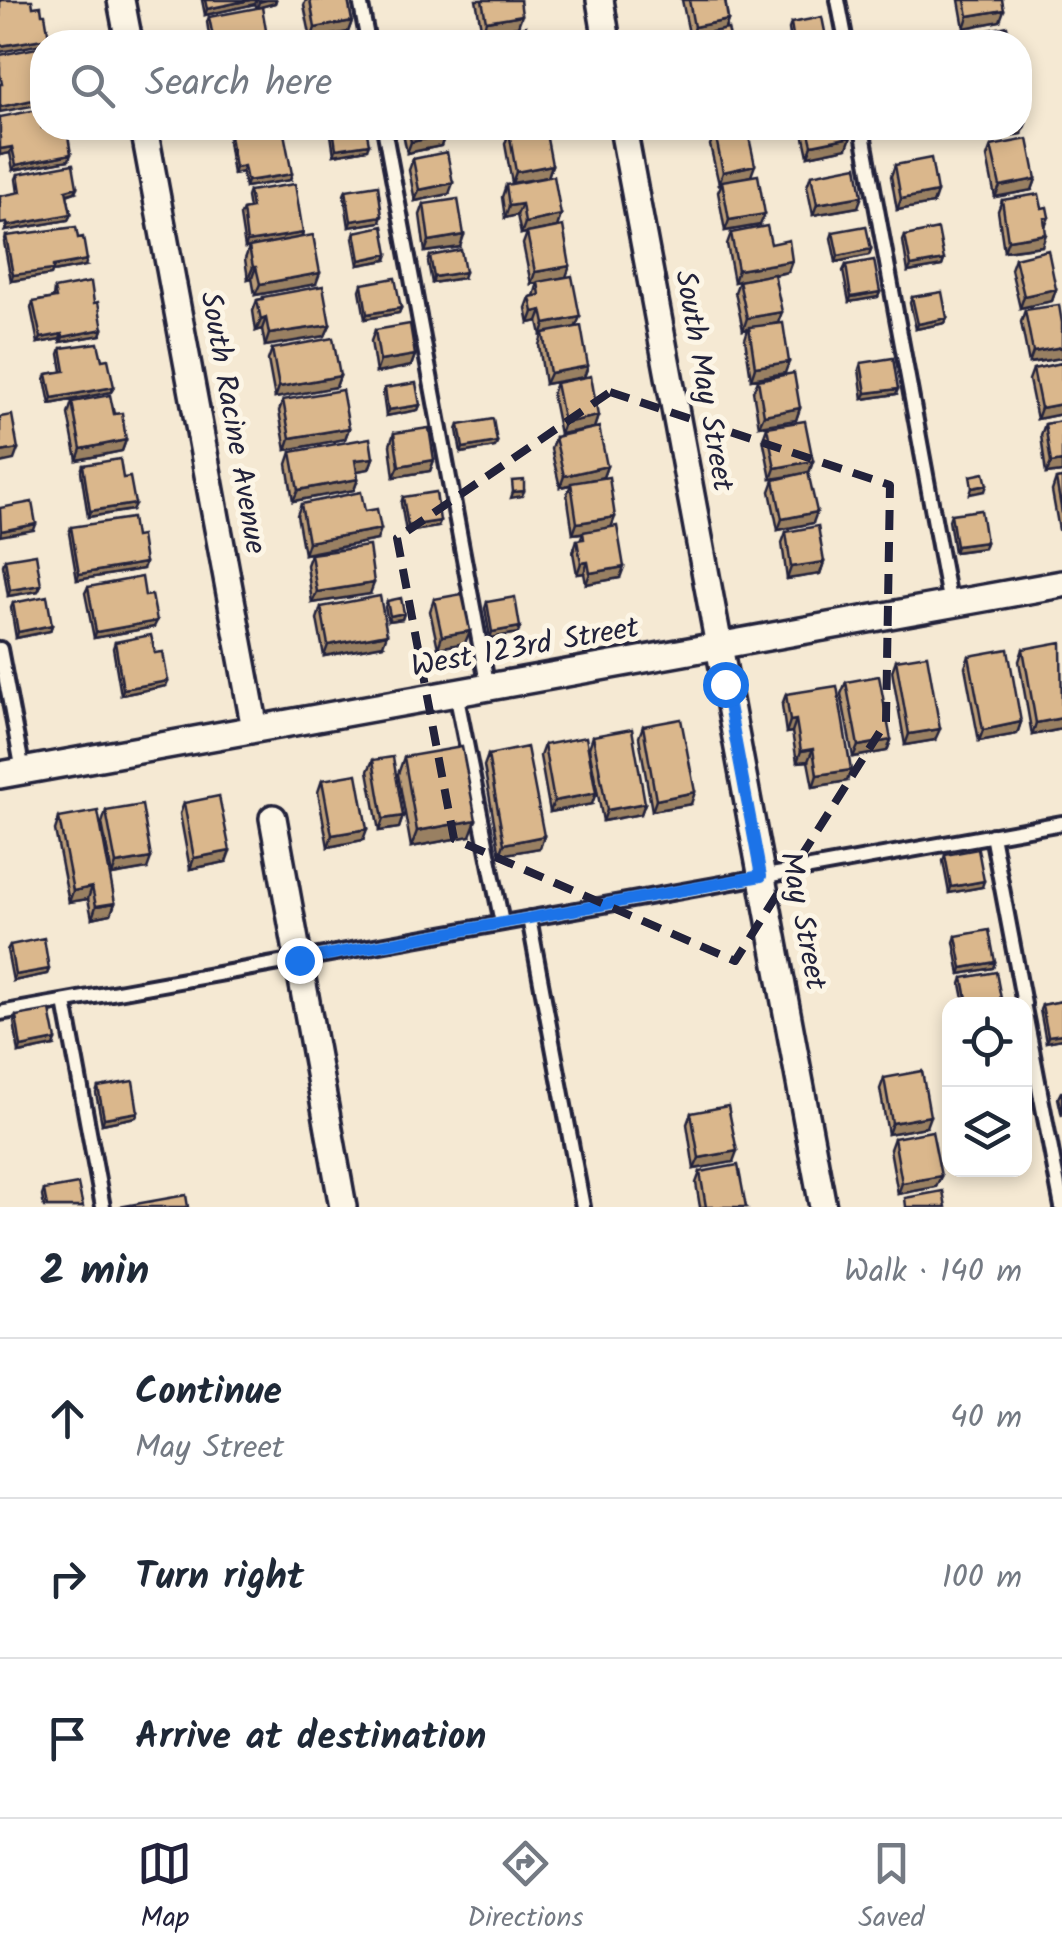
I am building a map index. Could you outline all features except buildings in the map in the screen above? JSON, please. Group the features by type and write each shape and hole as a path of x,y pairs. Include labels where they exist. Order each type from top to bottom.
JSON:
{"street":[{"path":"121,0 127,30"},
{"path":"600,0 605,30"},
{"name":"South Racine Avenue","path":"146,140 256,729"},
{"name":"South May Street","path":"625,140 718,646"},
{"name":"West 123rd Street","path":"11,774 1062,584"},
{"name":"May Street","path":"718,646 823,1207"},
{"path":"273,818 343,1207"}],"lane":[{"path":"360,0 366,30"},
{"path":"838,0 844,30"},
{"path":"386,140 488,688"},
{"path":"864,140 950,605"},
{"path":"0,649 11,774"},
{"path":"456,693 502,923"},
{"path":"0,1014 1062,822"},
{"path":"992,835 1022,997"},
{"path":"529,918 583,1207"},
{"path":"66,1002 103,1207"},
{"path":"1032,1048 1062,1207"}],"highlighted area":[{"path":"610,392 890,485 886,722 735,961 454,839 397,538"}],"route":[{"path":"299,960 761,876 725,684"}]}
